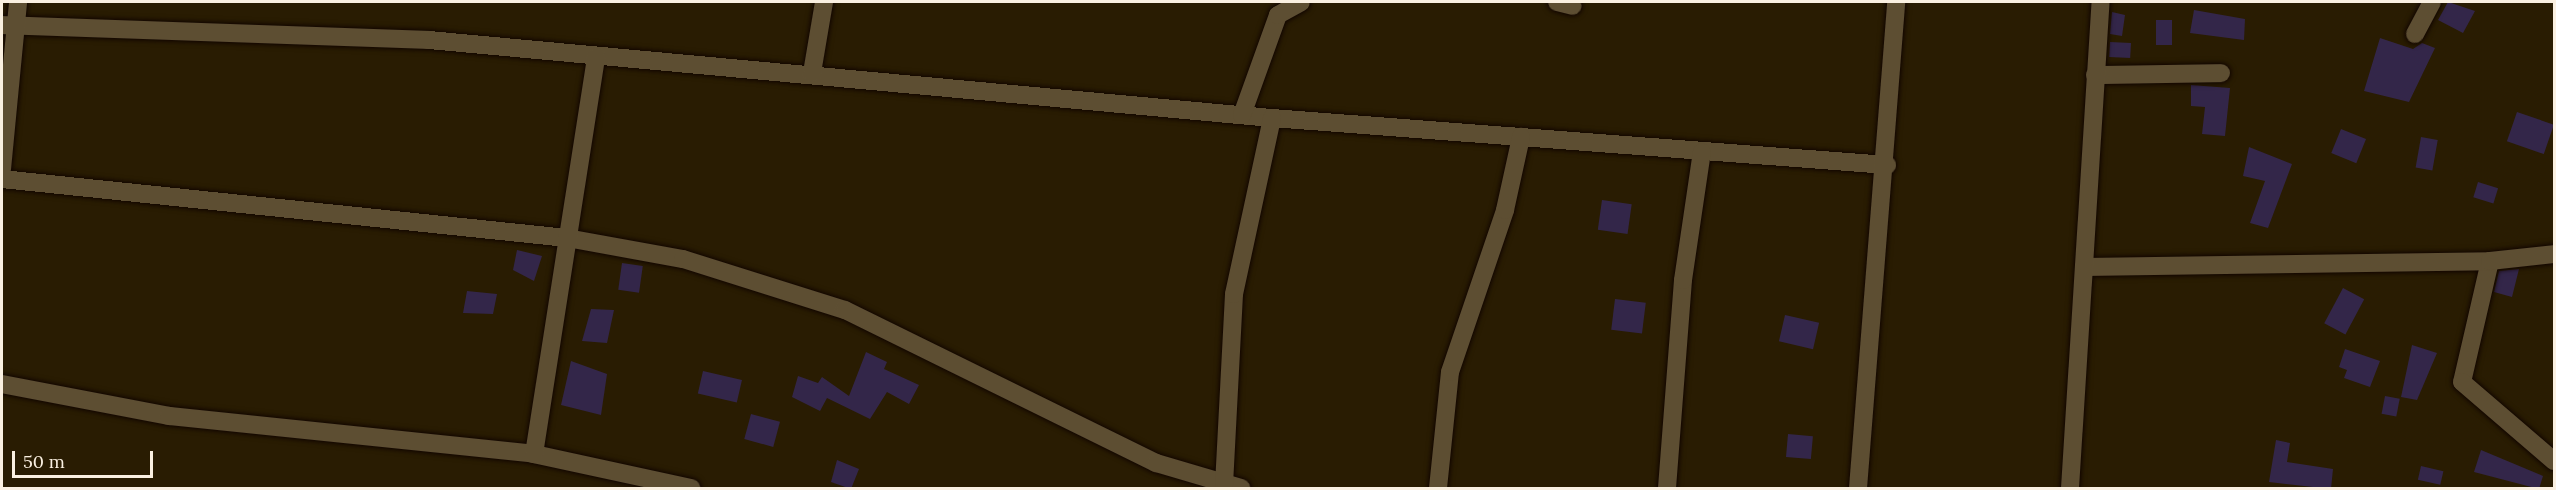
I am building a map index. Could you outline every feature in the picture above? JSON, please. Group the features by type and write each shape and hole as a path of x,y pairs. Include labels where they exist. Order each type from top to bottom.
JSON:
{"street":[{"path":"2,169 9,24 18,2"},
{"path":"812,73 824,2"},
{"path":"1242,115 1278,15 1301,2"},
{"path":"1858,489 1887,165 1896,2"},
{"path":"2070,489 2101,2"},
{"path":"2415,34 2432,2"},
{"path":"9,24 418,39 596,57 812,73 1272,118 1887,165"},
{"path":"534,454 596,57"},
{"path":"2095,75 2221,73"},
{"path":"2,179 567,238 683,259 791,289 845,310 1156,463 1233,487 1234,294 1272,118"},
{"path":"1438,489 1450,372 1505,210 1521,137"},
{"path":"1667,489 1683,280 1702,152"},
{"path":"2084,267 2490,261 2554,254"},
{"path":"2490,261 2462,382 2554,461"},
{"path":"2,384 169,416 534,454 691,489"}],"building":[{"path":"2448,2 2475,11 2463,33 2438,20"},
{"path":"2194,10 2245,19 2244,40 2190,33"},
{"path":"2112,12 2125,15 2122,36 2110,34"},
{"path":"2156,20 2172,20 2172,45 2156,45"},
{"path":"2380,38 2413,49 2422,43 2435,48 2409,102 2364,91"},
{"path":"2110,42 2131,43 2130,58 2109,57"},
{"path":"2191,85 2230,88 2225,136 2202,134 2205,107 2191,106"},
{"path":"2517,112 2554,125 2544,154 2507,141"},
{"path":"2341,129 2366,139 2356,163 2331,153"},
{"path":"2421,137 2438,140 2432,170 2416,168"},
{"path":"2249,147 2292,164 2268,228 2250,223 2265,181 2243,176"},
{"path":"2478,182 2498,188 2493,203 2473,197"},
{"path":"1602,200 1632,204 1628,234 1598,230"},
{"path":"517,250 542,256 534,281 513,270"},
{"path":"622,263 643,266 639,293 618,290"},
{"path":"2519,269 2512,297 2494,292 2499,271"},
{"path":"2343,288 2364,299 2345,335 2324,323"},
{"path":"467,291 497,294 493,314 463,313"},
{"path":"1615,299 1646,303 1642,334 1611,330"},
{"path":"591,309 614,310 607,343 582,341"},
{"path":"1785,315 1819,323 1813,349 1779,341"},
{"path":"2412,345 2437,353 2417,400 2401,397"},
{"path":"2345,349 2380,361 2370,387 2344,378 2347,370 2339,367"},
{"path":"866,352 887,362 884,369 919,385 909,404 887,392 870,419 827,398 820,411 792,397 798,376 818,383 822,377 849,396"},
{"path":"571,361 607,374 601,415 561,405"},
{"path":"703,371 742,380 737,402 698,393"},
{"path":"2385,396 2400,399 2396,417 2382,414"},
{"path":"751,414 780,422 773,447 744,439"},
{"path":"1788,434 1813,436 1811,459 1786,457"},
{"path":"2276,440 2290,443 2287,462 2333,469 2331,489 2269,482"},
{"path":"2481,450 2543,476 2539,489 2474,472"},
{"path":"837,460 859,469 851,489 831,482"},
{"path":"2421,466 2443,471 2440,485 2418,480"}]}
